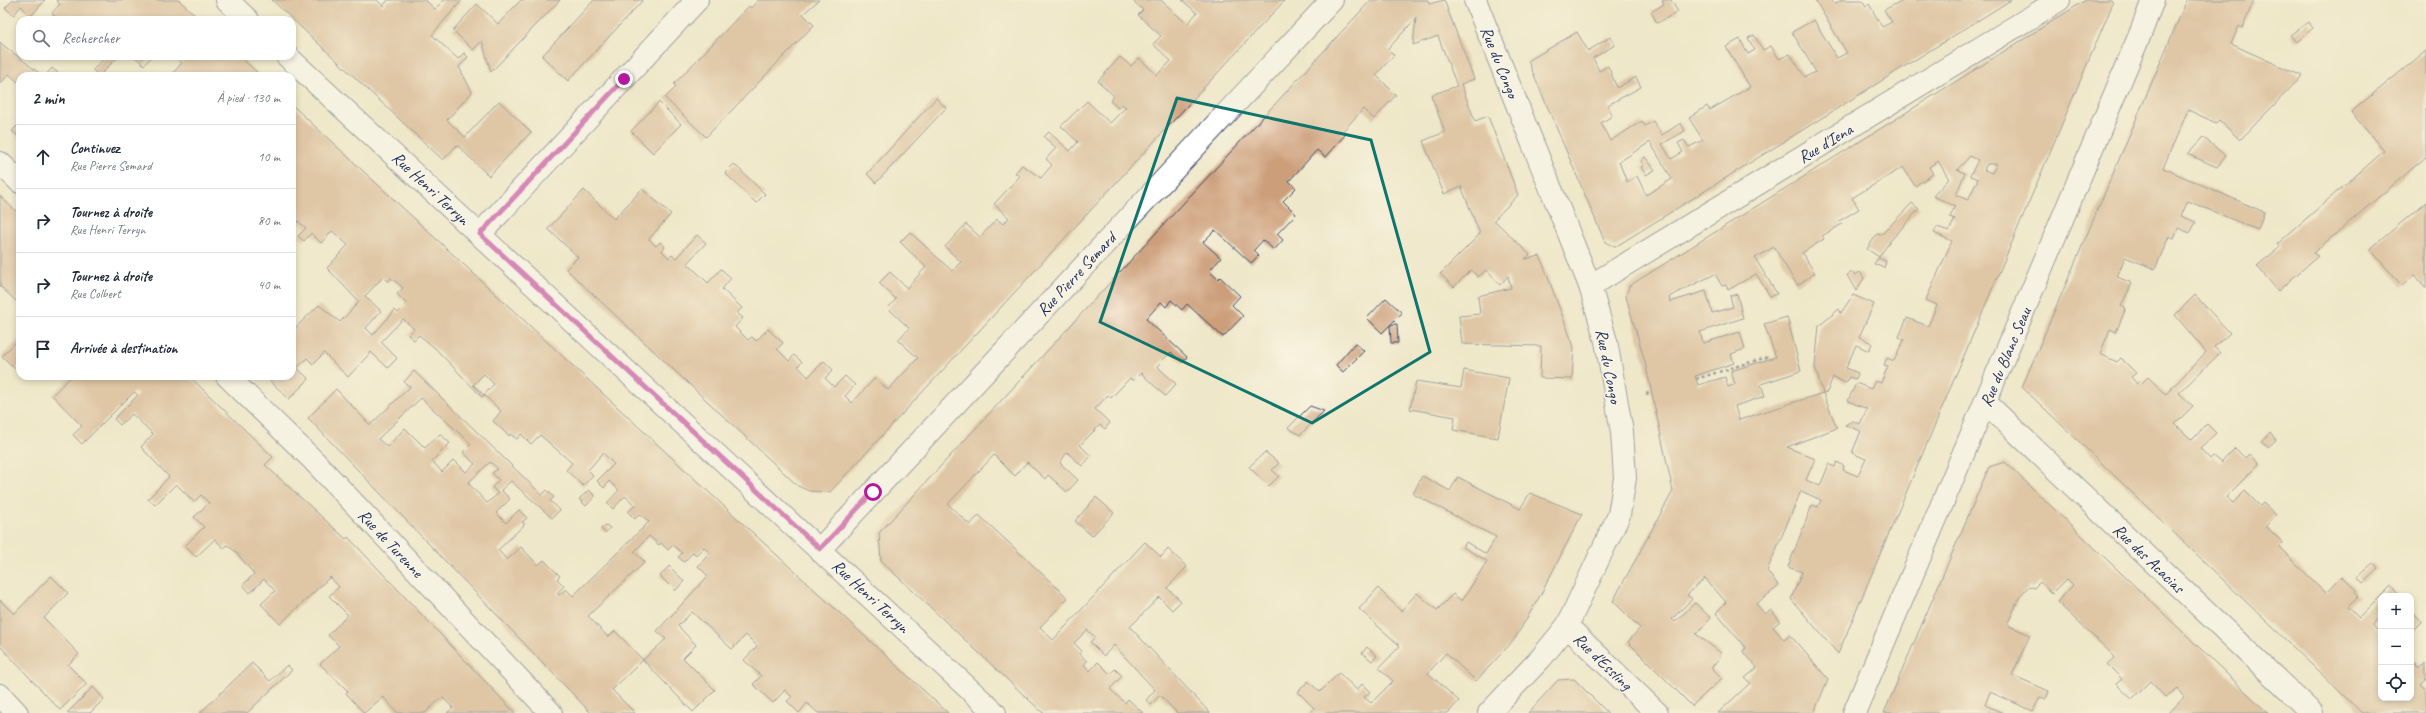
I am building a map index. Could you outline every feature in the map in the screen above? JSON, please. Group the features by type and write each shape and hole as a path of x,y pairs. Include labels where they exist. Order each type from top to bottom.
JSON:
{"street":[{"path":"227,0 244,16"},
{"path":"480,234 697,0"},
{"name":"Rue Pierre Semard","path":"820,549 1332,0"},
{"name":"Rue du Congo","path":"1475,0 1590,286 1606,341 1622,432 1625,478 1619,515 1566,626 1541,658 1489,713"},
{"name":"Rue d'Iena","path":"1590,286 2060,0"},
{"name":"Rue du Blanc Seau","path":"1854,713 1986,402 2153,0"},
{"name":"Rue Henri Terryn","path":"291,60 995,713"},
{"path":"0,163 16,178"},
{"name":"Rue de Turenne","path":"231,380 314,461 551,713"},
{"name":"Rue des Acacias","path":"1986,402 2312,713"},
{"name":"Rue d'Essling","path":"1566,626 1657,713"},
{"path":"0,695 17,713"}],"path":[{"path":"1696,379 1770,356"}],"highlighted area":[{"path":"1177,98 1371,140 1430,352 1312,423 1100,322"}],"building":[{"path":"13,0 45,0 31,16 21,6 14,15 5,8"},
{"path":"56,0 179,0 196,16 55,16 52,13 60,4"},
{"path":"272,0 377,0 383,6 388,0 425,0 435,9 444,0 462,0 432,35 458,59 464,53 468,57 459,67 472,92 447,120 465,137 499,101 531,132 489,176 457,145 443,160 296,22 296,16 289,16"},
{"path":"521,0 560,0 491,72 482,41 473,50 453,30 477,4 498,24"},
{"path":"594,0 643,0 568,81 542,56"},
{"path":"758,0 819,0 803,14 814,25 706,137 665,98 676,87 674,84 749,6 751,8"},
{"path":"1132,0 1161,0 1187,24 1197,13 1182,0 1285,0 830,492 809,491 798,486 566,269 578,257 548,229 584,190 614,219 642,189 671,214 649,239 656,246 660,242 665,247 662,251 669,258 672,255 676,258 697,235 706,243 687,263 708,283 721,269 731,278 722,289 742,308 737,313 743,318 735,327 748,340 752,337 756,341 768,329 783,343 777,349 789,361 794,355 802,362 798,366 808,377 824,361 833,370 825,378 834,387 845,376 855,385 845,396 852,403 875,378 888,390 918,358 898,340 909,328 888,308 896,299 879,283 890,272 907,288 926,267 900,242 910,232 952,271 961,262 945,247 966,224 980,237 997,219 1003,224 1009,218 994,204 1020,176 1015,173 1022,165 1041,178 1052,165 1046,159 1056,148 1044,137 1049,132 1070,151 1078,142 1061,126 1087,101 1110,123 1126,107 1122,104 1118,108 1110,101 1114,96 1098,81 1120,57 1131,66 1139,58 1157,75 1171,61 1153,44 1161,36 1138,15 1143,10"},
{"path":"1371,0 1428,0 1429,4 1444,0 1474,79 1461,84 1475,121 1488,116 1518,195 1494,220 1530,255 1525,259 1540,256 1574,347 1572,379 1540,378 1541,346 1462,344 1459,316 1480,314 1478,296 1511,288 1508,276 1500,285 1486,270 1478,277 1471,270 1454,287 1440,274 1480,234 1461,186 1444,194 1423,141 1445,132 1431,95 1457,86 1438,36 1413,45 1416,18 1388,49 1394,55 1376,75 1396,95 1374,119 1363,109 1342,132 1345,135 1325,157 1317,150 1289,181 1296,188 1283,201 1296,214 1277,234 1283,240 1274,250 1263,240 1254,250 1259,255 1251,263 1215,230 1203,242 1221,258 1209,271 1218,279 1220,277 1240,296 1232,305 1243,316 1223,337 1187,304 1182,310 1171,300 1166,307 1161,302 1146,319 1187,357 1182,363 1171,352 1157,366 1176,384 1165,396 1141,373 1133,381 1130,378 1111,398 1108,395 1095,409 1110,423 1105,429 1100,425 1080,445 1091,456 1082,466 1067,452 1060,463 1078,480 1067,492 1048,475 1045,479 1027,462 1015,476 994,455 948,504 970,525 979,515 1068,598 1040,627 1053,640 1145,542 1161,557 1168,549 1187,567 1167,588 1181,601 1172,610 1159,597 1130,627 1210,713 1177,713 1160,695 1151,705 1146,700 1155,690 1114,645 1104,656 1090,642 1095,637 1087,630 1074,643 1082,651 1079,654 1087,661 1084,665 1090,671 1098,662 1110,674 1115,669 1122,676 1110,689 1125,703 1128,699 1143,713 1043,713 881,561 879,533"},
{"path":"1662,0 1671,0 1678,12 1657,23 1651,12 1664,4"},
{"path":"1815,0 1831,0 1834,4 1842,0 1862,0 1866,6 1869,4 1882,27 1892,22 1884,10 1903,0 2011,0 1615,247 1605,242 1528,61 1577,32 1588,51 1610,37 1615,45 1593,58 1599,71 1608,66 1617,88 1636,77 1641,87 1608,105 1612,116 1601,123 1610,141 1642,121 1645,126 1653,121 1662,135 1681,123 1685,131 1662,144 1671,159 1683,152 1678,143 1684,140 1689,147 1703,140 1689,118 1707,106 1710,110 1750,87 1726,47 1740,39 1748,54 1755,50 1748,38 1754,35 1763,50 1771,46 1779,59 1790,54 1805,77 1816,72 1792,32 1814,20 1837,58 1847,53","holes":["1650,142 1672,179 1646,195 1637,176 1627,182 1619,162"]},
{"path":"2086,0 2111,0 2113,3 1838,654 1791,599 1802,572 1788,567 1812,505 1818,507 1821,500 1801,491 1767,571 1779,586 1756,604 1765,614 1771,610 1780,621 1773,627 1784,640 1790,635 1828,679 1814,713 1718,713 1750,683 1745,678 1757,668 1743,651 1746,648 1716,613 1726,602 1705,578 1687,595 1692,599 1672,619 1675,622 1695,603 1711,618 1696,634 1721,653 1719,660 1711,667 1722,678 1692,706 1628,642 1640,628 1613,601 1673,491 1645,362 1626,297 1629,286","holes":["1970,156 1978,160 1970,176 1978,179 1968,200 1956,195 1965,173 1957,170","1938,161 1949,179 1933,196 1955,206 1950,217 1955,219 1949,231 1937,227 1934,233 1952,241 1926,300 1937,305 1928,326 1907,318 1899,337 1904,340 1894,361 1887,358 1884,365 1888,366 1881,383 1875,381 1871,389 1856,383 1848,401 1867,409 1860,424 1852,421 1845,425 1861,431 1852,453 1866,459 1858,476 1843,470 1844,466 1837,462 1835,467 1829,464 1820,486 1806,480 1815,459 1787,447 1837,428 1823,393 1739,420 1735,406 1765,396 1761,384 1801,371 1787,317 1764,324 1776,357 1731,371 1735,384 1728,387 1725,377 1698,385 1695,376 1734,363 1731,354 1745,349 1740,332 1703,343 1700,332 1743,318 1737,294 1730,296 1733,307 1712,313 1706,291 1670,302 1669,297 1715,274 1722,286 1726,285 1728,290 1756,274 1770,296 1777,294 1755,258 1774,247 1797,285 1815,273 1802,253 1824,239 1822,236 1842,224 1839,221 1859,209 1852,198 1903,167 1915,186 1933,174 1929,167","1987,164 1997,164 1992,173 1984,170"]},
{"path":"2187,0 2254,0 2242,28 2239,26 2231,44 2302,76 2240,140 2219,120 2216,123 2188,110 2163,168 2264,212 2258,230 2188,201 2181,216 2196,222 2190,233 2178,228 2174,238 2169,236 2155,269 2125,257 2117,277 2132,283 2121,306 2126,308 2116,332 2110,329 2100,354 2117,362 2121,358 2136,373 2131,377 2137,384 2140,381 2142,383 2148,377 2166,394 2206,352 2175,315 2195,295 2230,333 2214,347 2220,353 2179,393 2193,406 2175,424 2192,440 2207,424 2216,433 2200,448 2210,459 2213,456 2221,463 2235,448 2245,458 2249,454 2259,464 2226,497 2233,503 2245,491 2260,506 2263,503 2276,515 2266,526 2283,543 2279,547 2326,593 2342,576 2357,590 2355,593 2359,596 2348,607 2359,618 2378,599 2378,618 2372,625 2378,631 2378,701 2414,701 2414,661 2420,667 2426,663 2426,678 2420,684 2426,690 2426,713 2362,713 2022,387"},
{"path":"2308,22 2313,28 2297,42 2290,35"},
{"path":"0,42 16,55 16,60 22,60 38,72 16,72 16,80 9,74 0,84"},
{"path":"2426,51 2426,157 2313,253 2318,256 2278,291 2257,266 2280,247 2277,244 2384,151 2351,112"},
{"path":"102,60 115,60 103,72 95,72 93,70"},
{"path":"138,60 148,60 144,65"},
{"path":"179,60 243,60 257,72 174,72 182,63"},
{"path":"52,68 57,72 48,72"},
{"path":"936,98 946,108 876,183 867,174"},
{"path":"659,102 681,124 653,153 631,131"},
{"path":"296,109 948,713 818,713 807,703 799,713 787,701 792,697 785,690 773,703 753,684 761,676 744,660 757,646 746,635 732,649 692,612 678,626 696,645 683,658 715,690 693,712 643,660 612,690 635,713 591,713 308,418 336,389 370,425 410,387 404,382 414,371 542,495 547,490 554,497 550,501 560,510 552,518 511,481 501,490 510,499 496,513 506,523 519,510 527,518 522,522 525,524 498,550 507,560 521,547 538,565 544,560 560,576 557,579 564,586 557,593 559,595 566,589 573,596 649,522 640,514 635,519 628,512 635,505 625,496 613,509 607,503 619,490 609,481 604,488 597,481 614,464 603,453 588,470 593,475 583,486 566,470 572,463 540,435 531,444 521,434 517,439 510,434 509,436 493,421 501,411 484,395 482,397 435,348 419,335 414,340 408,335 414,329 403,319 381,342 397,358 388,368 371,352 348,377 324,353 313,364 307,358 297,368 309,379 289,399 269,380 296,380 296,327 319,305 340,322 359,302 327,268 348,245 332,231 321,243 311,233 304,241 298,236 306,228 298,221 296,223","holes":["383,277 388,282 391,278 403,288 397,294 407,304 398,313 395,310 373,335 366,328 381,311 365,296","484,374 494,384 484,395 473,385","421,398 471,444 463,452 475,464 466,472 454,460 442,472 432,461 450,443 440,434 425,448 405,428 387,447 378,439","490,462 498,469 492,473 499,480 492,487 498,494 487,503 468,483","649,536 659,545 661,543 668,550 673,545 682,553 678,557 684,562 693,552 696,555 704,547 710,553 698,566 708,576 657,631 666,639 643,660 615,631 608,637 588,616 645,562 634,552"]},
{"path":"16,127 16,134 12,131"},
{"path":"2203,137 2226,156 2217,167 2187,154"},
{"path":"1645,157 1655,170 1646,175 1641,167 1644,165 1641,161"},
{"path":"734,164 765,194 756,203 725,173"},
{"path":"0,196 16,211 16,301 0,286"},
{"path":"2426,202 2426,288 2415,275 2402,286 2370,249"},
{"path":"1912,203 1919,209 1891,240 1879,257 1867,249 1877,234 1881,235"},
{"path":"1878,258 1886,261 1884,268 1874,264"},
{"path":"1853,272 1855,275 1860,272 1864,278 1856,291 1847,275"},
{"path":"1853,295 1874,304 1859,337 1872,343 1869,351 1856,345 1846,368 1858,373 1856,379 1849,377 1846,383 1833,377 1827,392 1823,393 1815,367 1819,326 1839,309 1841,313"},
{"path":"1386,298 1402,313 1382,333 1367,318"},
{"path":"1397,324 1398,343 1391,343 1390,325"},
{"path":"16,342 16,370 2,356"},
{"path":"1355,343 1364,351 1343,372 1336,365"},
{"path":"1464,370 1509,378 1498,438 1453,430 1455,417 1410,409 1416,381 1461,388"},
{"path":"68,380 193,380 273,457 265,465 346,539 348,537 515,713 447,713 453,708 442,697 425,713 398,713 383,697 364,713 346,693 348,691 320,664 339,646 328,635 348,615 329,596 339,587 330,577 280,624 261,604 275,591 264,579 250,593 243,585 254,574 236,552 227,545 224,549 215,539 196,557 185,546 204,527 194,517 209,503 201,495 194,502 176,484 155,505 148,499 169,477 141,447 153,434 132,414 120,425 114,419 138,395 134,392 82,444 73,435 82,426 52,395"},
{"path":"1310,406 1324,411 1300,435 1288,428"},
{"path":"2270,432 2276,440 2268,447 2261,442"},
{"path":"1265,452 1279,463 1272,470 1279,476 1269,486 1249,467"},
{"path":"2005,462 2268,713 2169,713 2184,697 2177,689 2165,697 2150,681 2132,699 2116,684 2122,679 2107,664 2115,657 2057,602 2073,585 2067,579 2052,594 2040,582 2034,588 2029,586 2020,596 2007,625 2030,635 2012,675 2049,691 2046,699 2040,697 2033,711 1990,692 1985,705 2003,713 1884,713 1989,467"},
{"path":"1422,476 1450,491 1458,477 1520,509 1530,493 1582,514 1541,594 1514,640 1476,681 1446,653 1428,673 1459,701 1448,713 1309,713 1314,708 1298,692 1308,681 1320,692 1339,673 1357,690 1362,684 1370,692 1364,697 1371,703 1393,681 1379,668 1400,646 1359,609 1378,588 1401,611 1417,593 1437,610 1453,594 1462,601 1487,561 1463,547 1466,542 1486,554 1496,537 1413,494"},
{"path":"589,490 595,496 586,506 579,499"},
{"path":"1096,497 1114,513 1092,536 1075,521"},
{"path":"606,525 610,528 605,533 601,529"},
{"path":"2373,563 2378,569 2363,583 2357,577"},
{"path":"669,566 684,581 675,591 660,576"},
{"path":"51,576 68,593 44,618 79,654 68,665 87,684 60,710 0,646 0,600 14,614"},
{"path":"2391,586 2396,593 2384,593"},
{"path":"2414,614 2421,622 2414,629"},
{"path":"1367,647 1377,656 1372,661 1362,653"},
{"path":"252,663 270,681 287,665 292,670 247,713 200,713"},
{"path":"1574,679 1608,713 1528,713 1558,680"},
{"path":"93,687 104,699 90,713 67,713"}],"route":[{"path":"624,79 480,234 820,549 873,492"}]}
